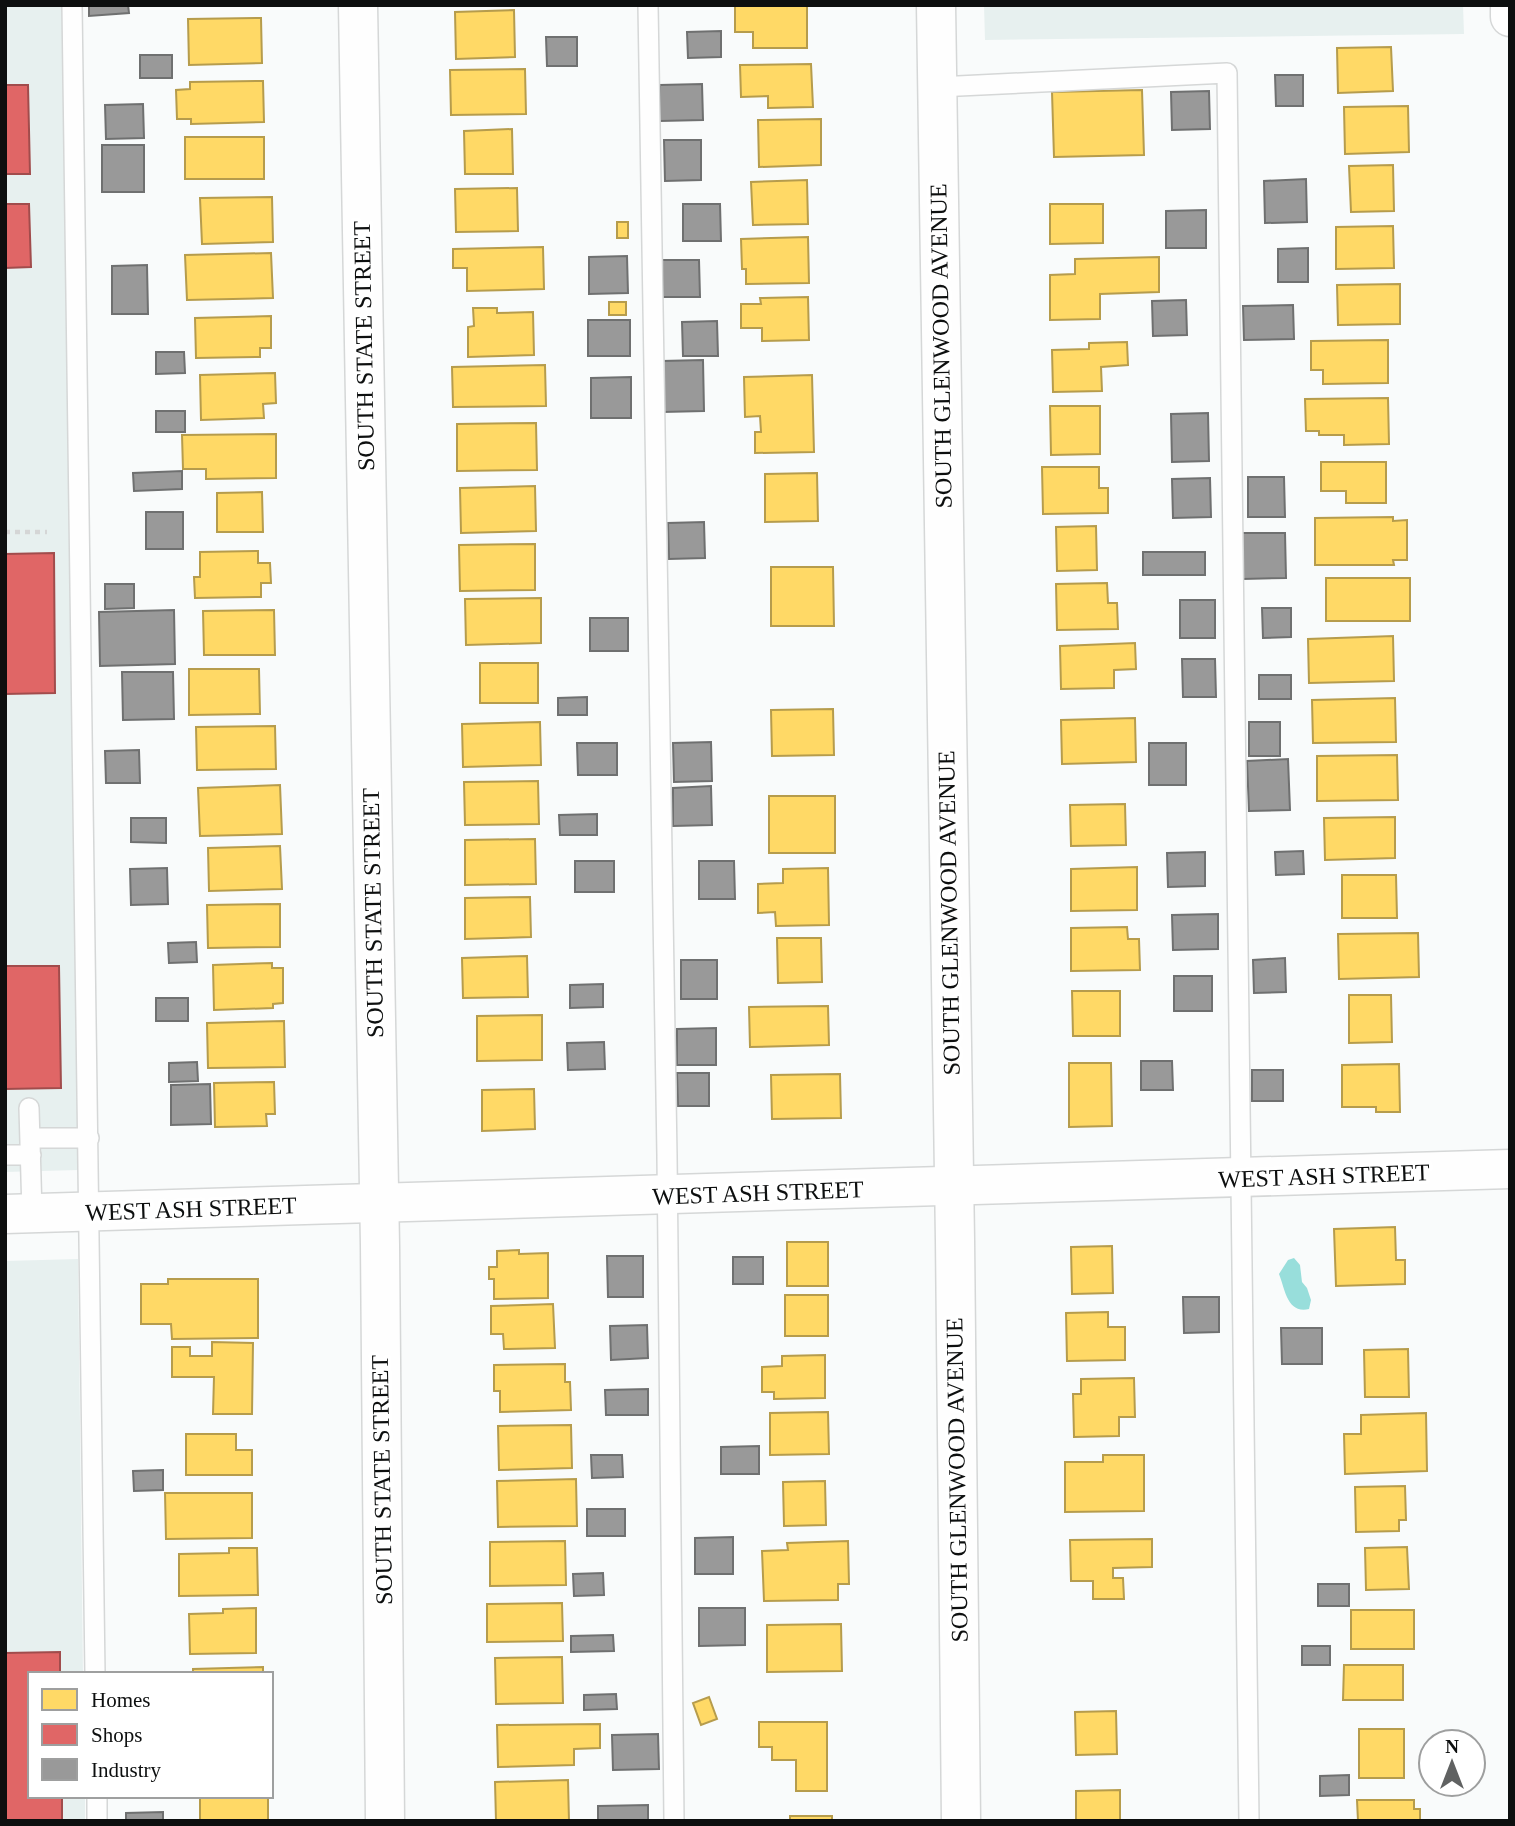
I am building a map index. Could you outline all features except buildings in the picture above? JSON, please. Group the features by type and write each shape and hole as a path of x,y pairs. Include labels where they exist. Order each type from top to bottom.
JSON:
{"street":[{"name":"SOUTH STATE STREET","path":"358,5 378,1203 385,1821"},
{"name":"SOUTH GLENWOOD AVENUE","path":"936,5 961,1821"},
{"path":"1510,5 1510,16"},
{"name":"WEST ASH STREET","path":"19,1214 1510,1169"}],"lane":[{"path":"72,5 95,1672"},
{"path":"648,5 668,1195 674,1821"},
{"path":"937,87 1227,73 1249,1821"},
{"path":"19,1214 31,1146 29,1108"},
{"path":"5,1155 31,1146 89,1138"},
{"path":"97,1798 97,1821"}],"path":[{"path":"5,532 47,532"}],"shaded area":[{"path":"5,5 63,5 79,1170 5,1172"},
{"path":"984,5 1463,5 1464,34 985,40"},
{"path":"78,1259 83,1672 28,1672 28,1798 85,1798 85,1821 5,1821 5,1261"}],"water":[{"path":"1294,1258 1300,1265 1302,1282 1311,1300 1309,1309 1302,1310 1291,1304 1279,1274 1288,1260"}]}
